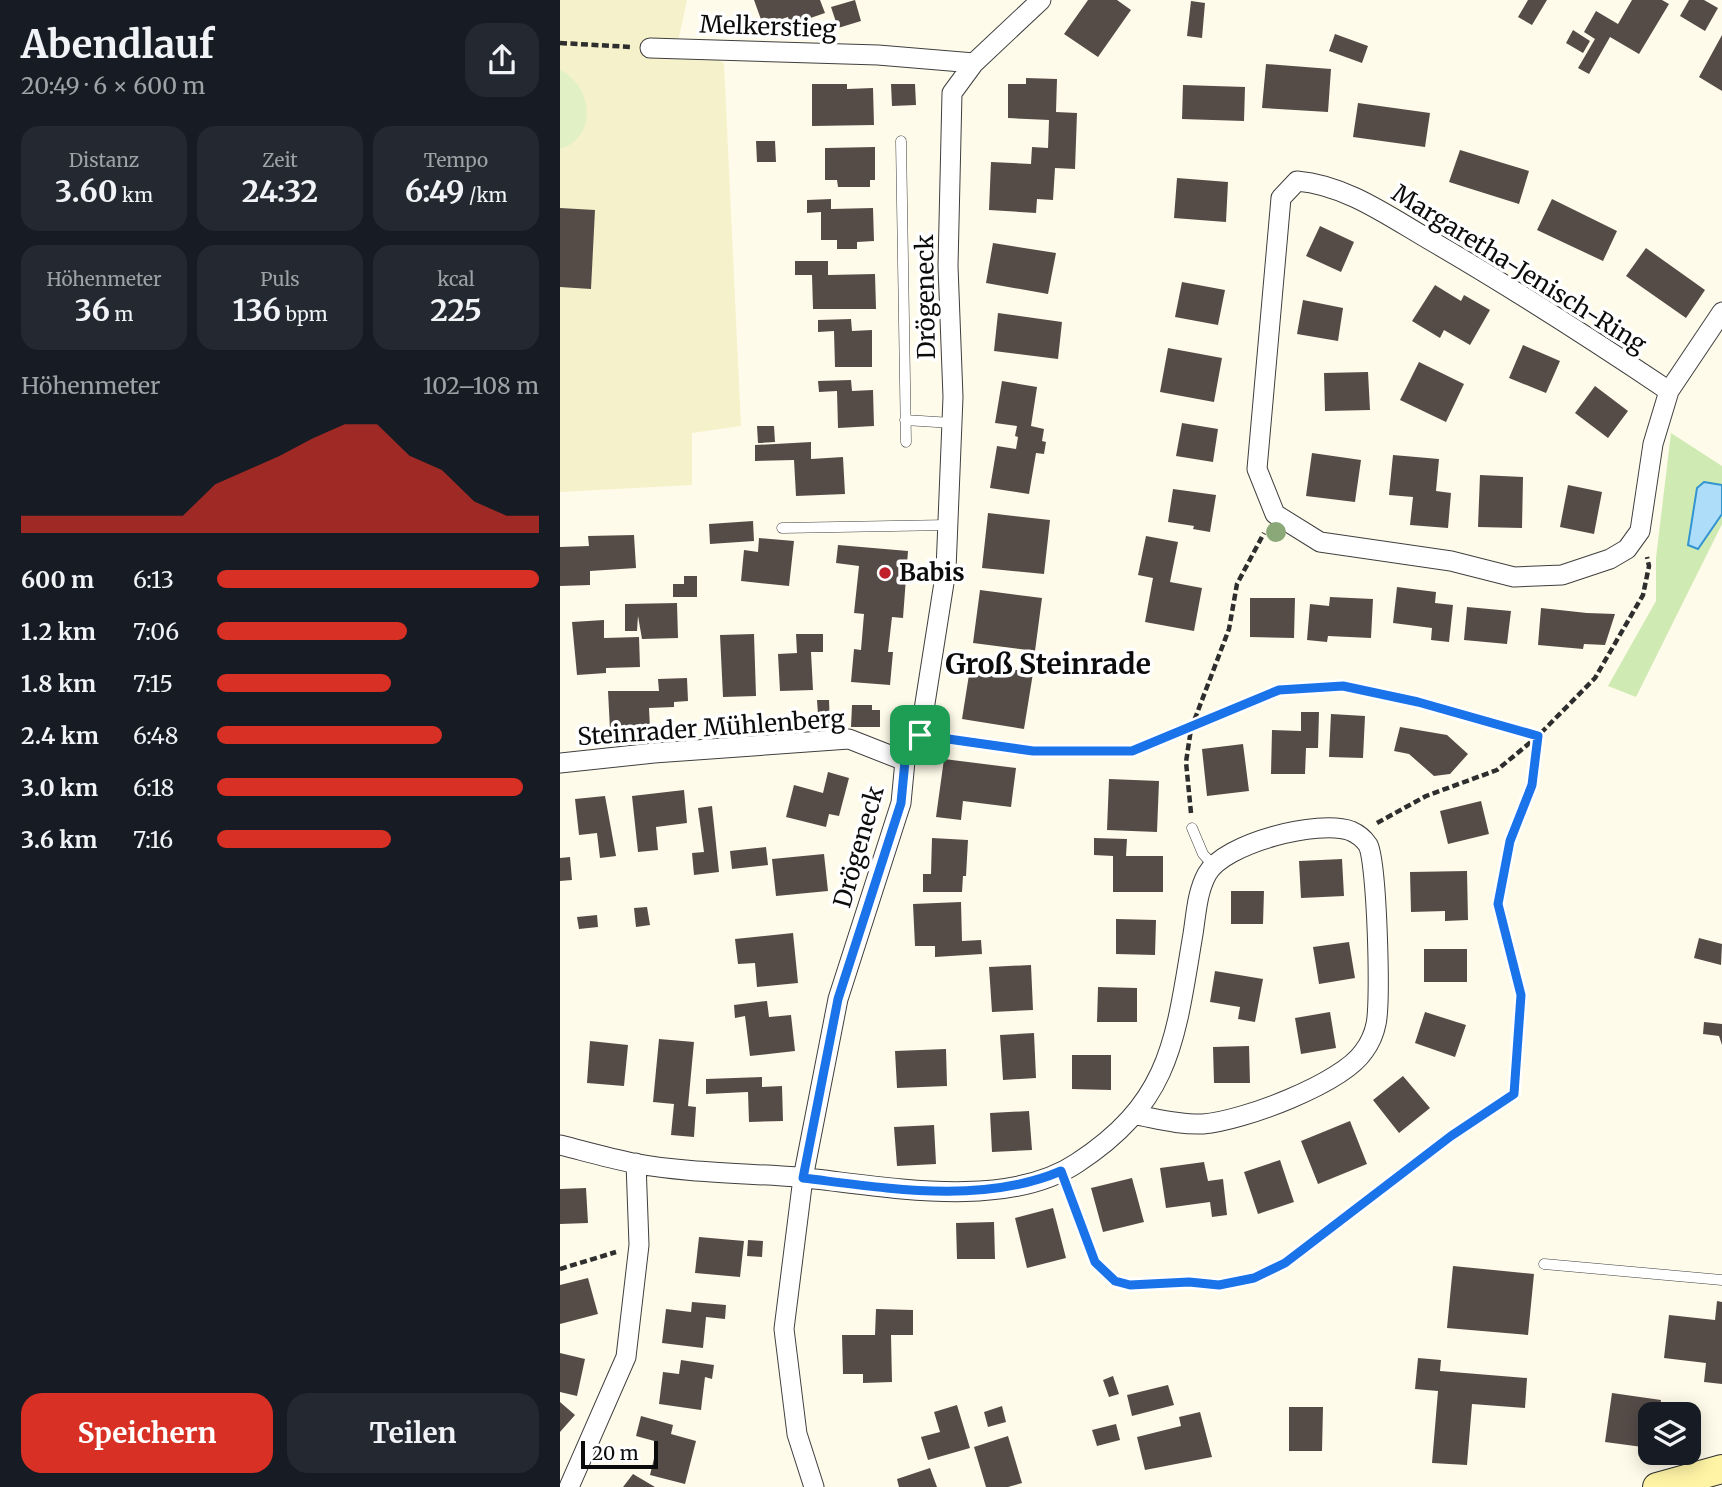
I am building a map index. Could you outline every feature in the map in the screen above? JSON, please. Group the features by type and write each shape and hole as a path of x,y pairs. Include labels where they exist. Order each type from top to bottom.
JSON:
{"main road":[{"path":"1657,1487 1722,1469"}],"street":[{"name":"Drögeneck","path":"814,1487 797,1434 784,1329 803,1178 838,999 901,803 905,761 920,735 946,570 952,423 948,266 952,93 974,62 1041,0"},
{"name":"Melkerstieg","path":"650,48 877,55 974,62"},
{"name":"Margaretha-Jenisch-Ring","path":"1275,513 1258,469 1259,442 1281,198 1297,181 1321,183 1367,204 1521,293 1669,391"},
{"path":"1275,513 1320,542 1451,561 1514,576 1562,575 1610,559 1627,549 1640,531 1653,444 1669,391 1722,312"},
{"name":"Steinrader Mühlenberg","path":"560,763 654,753 849,739 905,761"},
{"path":"560,1145 636,1163 976,1190 1030,1182 1061,1171 1075,1165 1136,1115 1156,1087 1169,1056 1200,890 1213,865 1227,856 1290,832 1339,828 1359,835 1371,853 1375,880 1378,1009 1371,1040 1356,1062 1308,1090 1227,1119 1184,1124 1136,1115"},
{"path":"569,1487 626,1357 639,1245 636,1163"}],"lane":[{"path":"901,141 906,442"},
{"path":"905,421 952,423"},
{"path":"782,528 948,525"},
{"path":"1192,828 1203,854 1213,865"},
{"path":"1544,1264 1722,1280"}],"path":[{"path":"560,43 650,48"},
{"path":"1192,828 1186,762 1191,729 1229,629 1237,584 1275,513"},
{"path":"1359,835 1426,796 1497,770 1538,736 1595,678 1643,594 1649,566 1640,531"},
{"path":"920,735 1033,751 1132,751 1191,729 1279,690 1343,686 1418,702 1538,736"},
{"path":"1061,1171 1095,1262 1115,1281 1146,1285 1238,1282 1254,1278 1285,1263 1451,1136 1514,1094 1521,995 1498,904 1510,841 1532,785 1538,736"},
{"path":"560,1269 639,1245"}],"shaded area":[{"path":"560,0 687,0 675,56 708,54 724,63 741,426 692,433 692,485 560,492"}],"green space":[{"path":"560,70 571,77 579,87 587,111 581,134 573,143 560,149"},
{"path":"1671,433 1722,466 1722,524 1636,697 1608,686 1656,601 1656,558"}],"water":[{"path":"1704,482 1722,485 1722,514 1698,549 1688,545 1697,488"}],"building":[{"path":"754,0 820,0 825,13 790,25 788,17 763,25"},
{"path":"855,0 861,21 838,28 831,7"},
{"path":"1088,0 1117,0 1131,10 1098,57 1064,34"},
{"path":"1528,0 1547,0 1532,25 1518,17"},
{"path":"1632,0 1662,0 1669,4 1639,54 1610,37 1589,74 1578,68 1595,39 1584,32 1596,11 1618,24"},
{"path":"1689,0 1704,0 1718,8 1705,31 1680,16"},
{"path":"1191,1 1205,3 1202,38 1187,36"},
{"path":"1573,30 1590,41 1583,53 1566,43"},
{"path":"1335,34 1368,46 1362,63 1329,51"},
{"path":"1722,35 1722,91 1699,77"},
{"path":"1266,64 1331,69 1328,112 1262,108"},
{"path":"1026,78 1057,79 1056,112 1077,113 1075,169 1055,168 1053,200 1037,199 1036,213 989,210 991,162 1031,164 1032,147 1048,148 1049,120 1008,118 1008,84 1026,84"},
{"path":"812,84 847,84 847,89 873,88 874,125 812,126"},
{"path":"891,84 915,84 916,105 892,106"},
{"path":"1183,85 1245,87 1244,121 1182,119"},
{"path":"1358,103 1430,113 1425,147 1353,137"},
{"path":"756,141 775,141 776,162 757,162"},
{"path":"875,147 875,180 870,180 870,187 838,187 837,180 825,180 825,148"},
{"path":"1460,150 1529,171 1519,204 1449,182"},
{"path":"1177,178 1228,182 1226,222 1174,218"},
{"path":"831,199 831,209 873,208 874,241 857,242 857,249 837,249 837,240 821,240 821,212 807,213 807,200"},
{"path":"1552,199 1617,231 1603,261 1537,230"},
{"path":"560,208 595,210 591,289 560,287"},
{"path":"1320,226 1354,242 1341,272 1306,256"},
{"path":"993,243 1056,253 1048,294 986,283"},
{"path":"1646,248 1705,290 1686,318 1626,276"},
{"path":"795,261 828,261 828,275 875,274 876,309 813,309 812,275 795,275"},
{"path":"1182,282 1225,290 1218,325 1175,317"},
{"path":"1435,285 1461,301 1464,295 1490,310 1470,345 1444,330 1440,338 1412,321"},
{"path":"1303,300 1343,308 1338,341 1297,334"},
{"path":"998,313 1062,322 1058,359 994,351"},
{"path":"851,319 852,331 872,330 872,367 835,367 834,331 818,332 818,320"},
{"path":"1523,345 1560,361 1546,393 1509,378"},
{"path":"1168,348 1222,358 1214,402 1160,392"},
{"path":"1419,362 1464,384 1446,422 1400,400"},
{"path":"1368,372 1370,410 1325,411 1324,373"},
{"path":"851,380 852,391 873,390 874,426 838,428 837,391 819,392 818,381"},
{"path":"1002,381 1037,387 1031,426 1044,429 1042,441 1046,442 1044,454 1036,453 1029,494 990,488 997,446 1016,449 1018,437 1015,436 1017,426 995,423"},
{"path":"1595,386 1628,411 1608,438 1575,413"},
{"path":"1182,423 1218,429 1213,462 1176,456"},
{"path":"757,426 774,426 775,442 758,443"},
{"path":"811,442 811,459 843,457 845,494 796,496 794,460 755,461 755,445"},
{"path":"1312,453 1361,460 1355,502 1306,496"},
{"path":"1393,455 1439,459 1436,491 1451,493 1448,528 1410,525 1413,497 1389,495"},
{"path":"1480,475 1523,477 1522,528 1478,527"},
{"path":"1568,485 1602,492 1594,534 1560,527"},
{"path":"1173,489 1216,495 1210,532 1193,529 1194,526 1168,522"},
{"path":"988,513 1050,520 1044,574 982,568"},
{"path":"753,521 754,541 710,544 709,524"},
{"path":"634,535 636,568 590,571 590,585 560,586 560,547 589,546 588,536"},
{"path":"1146,536 1178,542 1170,582 1202,588 1194,631 1145,622 1153,578 1138,575"},
{"path":"759,538 794,541 789,586 741,581 744,550 758,552"},
{"path":"838,545 908,551 903,618 892,617 888,652 893,652 890,685 851,682 854,649 861,650 864,614 854,613 859,566 836,563"},
{"path":"684,576 697,576 697,597 673,597 673,584 684,584"},
{"path":"1397,587 1436,592 1435,603 1453,605 1449,642 1431,640 1432,628 1393,623"},
{"path":"980,590 1042,598 1035,651 973,643"},
{"path":"1330,597 1373,599 1371,638 1328,636 1327,642 1307,640 1310,604 1329,606"},
{"path":"1250,598 1295,598 1294,638 1250,637"},
{"path":"677,603 678,638 642,639 638,616 637,631 625,631 625,604"},
{"path":"1467,607 1511,611 1507,644 1464,640"},
{"path":"1541,608 1615,614 1605,645 1584,644 1583,649 1538,645"},
{"path":"604,620 604,638 639,637 640,667 606,668 606,673 577,675 572,622"},
{"path":"754,634 756,696 723,697 720,635"},
{"path":"796,634 823,634 823,652 811,652 813,690 780,691 778,654 797,653"},
{"path":"971,662 1033,673 1024,729 962,719"},
{"path":"687,678 688,701 674,702 674,707 649,708 650,728 610,730 608,691 659,691 658,679"},
{"path":"817,700 829,700 830,727 819,728"},
{"path":"852,705 872,705 872,710 880,710 880,727 851,727"},
{"path":"1301,712 1319,712 1318,748 1306,748 1305,774 1271,774 1272,730 1301,731"},
{"path":"1331,714 1365,716 1363,758 1329,757"},
{"path":"1400,727 1447,735 1468,754 1450,774 1434,776 1409,754 1394,751"},
{"path":"1243,744 1249,791 1207,796 1202,749"},
{"path":"944,759 1016,768 1011,807 963,801 961,820 936,817"},
{"path":"828,772 849,778 839,816 829,814 826,827 786,817 794,785 823,793"},
{"path":"1109,779 1159,781 1157,832 1107,830"},
{"path":"684,790 687,823 656,827 658,850 638,852 632,796"},
{"path":"605,796 616,856 600,858 597,833 579,835 575,799"},
{"path":"1481,801 1489,834 1448,844 1440,811"},
{"path":"712,806 719,872 694,875 692,853 704,852 698,808"},
{"path":"932,838 968,840 966,876 963,876 962,892 923,892 923,874 931,874"},
{"path":"1094,838 1127,839 1126,856 1163,856 1163,892 1113,892 1113,856 1094,855"},
{"path":"766,847 768,865 732,869 730,851"},
{"path":"824,854 828,891 776,896 772,859"},
{"path":"570,857 572,880 560,881 560,858"},
{"path":"1342,859 1344,896 1301,898 1299,861"},
{"path":"1467,871 1468,920 1445,921 1445,911 1411,912 1410,872"},
{"path":"1231,891 1264,891 1263,924 1231,924"},
{"path":"961,902 962,941 981,940 982,954 935,957 935,946 915,946 913,904"},
{"path":"647,907 650,925 636,927 634,908"},
{"path":"597,915 598,927 579,929 577,917"},
{"path":"1116,919 1156,920 1155,955 1116,954"},
{"path":"793,933 798,983 757,987 755,963 738,964 735,939"},
{"path":"1699,938 1722,944 1721,965 1694,958"},
{"path":"1349,942 1355,978 1319,984 1313,947"},
{"path":"1424,949 1467,949 1467,982 1424,982"},
{"path":"1031,965 1033,1010 992,1012 989,967"},
{"path":"1215,971 1263,979 1255,1022 1238,1019 1240,1007 1210,1002"},
{"path":"1098,987 1137,988 1137,1022 1097,1022"},
{"path":"767,1001 769,1017 791,1015 795,1051 750,1056 745,1016 735,1018 734,1005"},
{"path":"1330,1012 1336,1048 1301,1054 1295,1018"},
{"path":"1425,1012 1466,1025 1455,1057 1415,1043"},
{"path":"1704,1022 1722,1024 1722,1045 1719,1036 1703,1034"},
{"path":"1034,1033 1036,1078 1003,1080 1000,1035"},
{"path":"659,1039 694,1042 688,1106 696,1107 694,1137 671,1135 674,1104 653,1102"},
{"path":"590,1041 628,1045 624,1086 587,1083"},
{"path":"1249,1046 1250,1083 1214,1083 1213,1047"},
{"path":"946,1049 947,1086 897,1088 895,1051"},
{"path":"1072,1055 1111,1055 1111,1090 1072,1089"},
{"path":"1403,1076 1430,1108 1399,1133 1373,1100"},
{"path":"762,1077 762,1087 782,1086 783,1121 749,1122 748,1092 706,1094 706,1079"},
{"path":"1029,1111 1032,1150 992,1152 990,1113"},
{"path":"1350,1121 1367,1164 1318,1184 1301,1141"},
{"path":"934,1125 936,1164 897,1166 894,1127"},
{"path":"1280,1160 1294,1202 1258,1214 1244,1172"},
{"path":"1204,1162 1208,1181 1223,1179 1227,1215 1212,1217 1210,1202 1166,1208 1160,1168"},
{"path":"1132,1178 1144,1222 1103,1232 1091,1188"},
{"path":"586,1188 588,1223 560,1224 560,1189"},
{"path":"1053,1208 1066,1258 1027,1268 1015,1218"},
{"path":"994,1222 995,1259 957,1259 956,1223"},
{"path":"699,1237 744,1241 740,1277 695,1273"},
{"path":"748,1240 763,1241 762,1257 747,1256"},
{"path":"1453,1266 1534,1274 1528,1335 1447,1328"},
{"path":"588,1278 598,1314 560,1324 560,1285"},
{"path":"1717,1301 1722,1302 1722,1384 1704,1382 1706,1363 1664,1358 1669,1315 1715,1320"},
{"path":"692,1302 726,1305 725,1319 706,1317 703,1348 662,1343 666,1309 691,1312"},
{"path":"876,1309 913,1310 913,1335 891,1335 892,1382 863,1383 863,1374 843,1374 842,1335 875,1335"},
{"path":"560,1353 585,1359 577,1396 560,1392"},
{"path":"1418,1358 1441,1360 1440,1371 1527,1378 1525,1408 1472,1404 1467,1465 1432,1463 1438,1391 1415,1389"},
{"path":"681,1360 714,1365 712,1379 705,1377 701,1410 659,1404 663,1372 679,1374"},
{"path":"1113,1376 1119,1394 1109,1397 1103,1380"},
{"path":"1168,1385 1174,1405 1132,1416 1127,1395"},
{"path":"1612,1393 1661,1400 1638,1402 1638,1446 1605,1442"},
{"path":"560,1402 575,1415 560,1432"},
{"path":"957,1405 970,1448 928,1460 921,1437 940,1432 934,1412"},
{"path":"1002,1406 1006,1422 988,1427 984,1412"},
{"path":"1289,1407 1323,1407 1322,1451 1289,1451"},
{"path":"1200,1412 1212,1457 1145,1470 1137,1437 1181,1426 1179,1417"},
{"path":"641,1416 673,1425 671,1434 696,1441 685,1484 650,1475 658,1442 636,1436"},
{"path":"1116,1424 1120,1440 1097,1446 1092,1430"},
{"path":"1008,1436 1022,1483 1008,1487 986,1487 974,1447"},
{"path":"930,1468 937,1487 899,1487 897,1479"},
{"path":"633,1474 655,1487 623,1487"}],"place":[{"name":"Babis","path":"885,573"}],"district":[{"name":"Groß Steinrade","path":"1048,664"}],"route":[{"path":"1343,686 1418,702 1538,736 1532,785 1510,841 1498,904 1521,995 1514,1094 1451,1136 1285,1263 1254,1278 1219,1285 1189,1282 1130,1285 1115,1281 1095,1262 1069,1186 1061,1171 1030,1182 976,1190 897,1187 803,1178 838,999 901,803 905,761 920,735 1033,751 1132,751 1191,729 1279,690 1343,686"}]}
